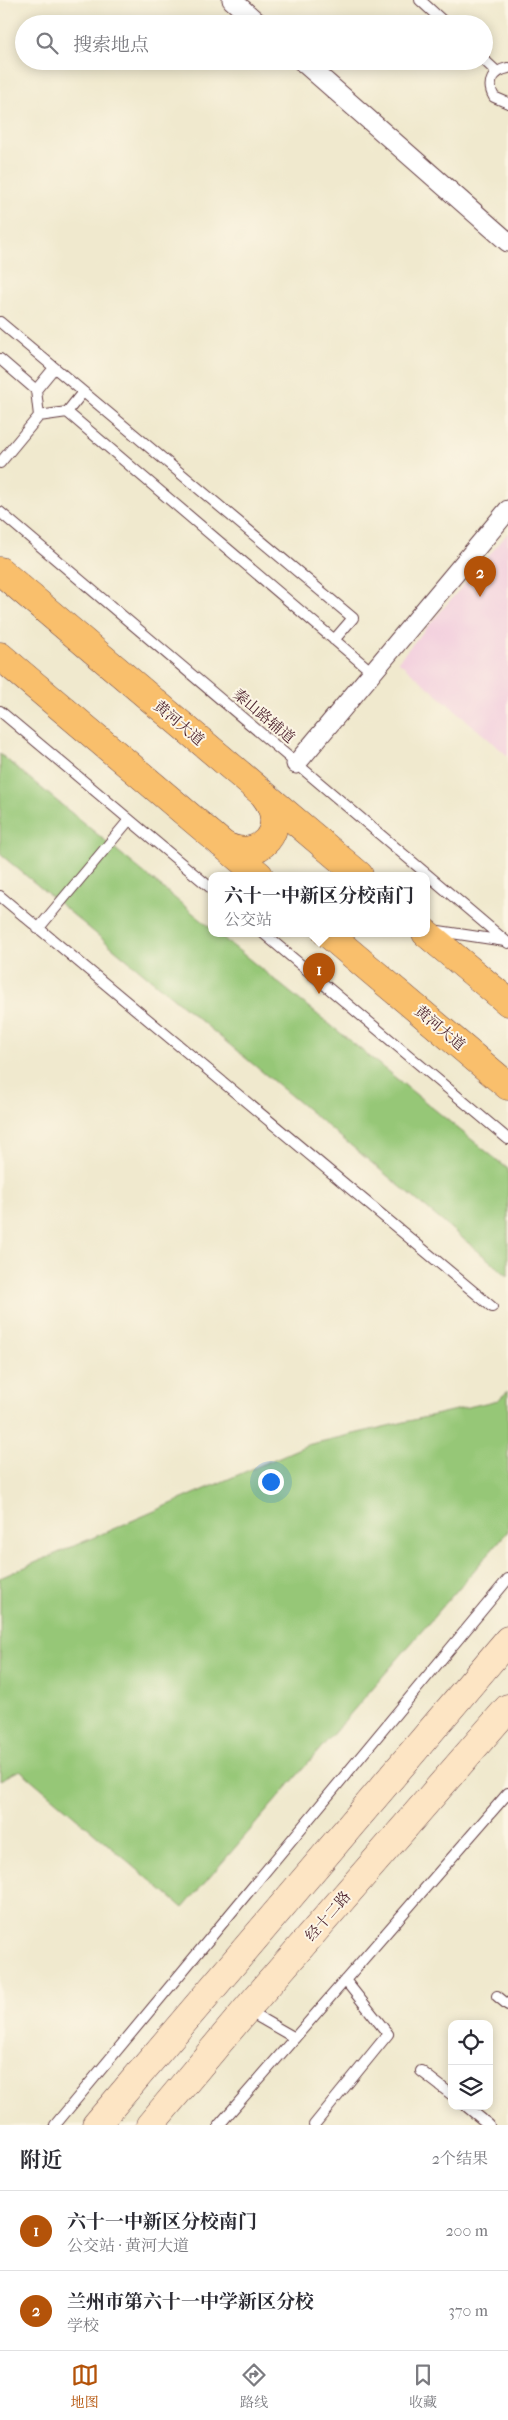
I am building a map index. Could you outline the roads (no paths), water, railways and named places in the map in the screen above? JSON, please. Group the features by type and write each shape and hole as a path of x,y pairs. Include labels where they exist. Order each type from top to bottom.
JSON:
{"main road":[{"name":"黄河大道","path":"0,571 355,872"},
{"path":"0,656 255,872"},
{"path":"221,843 231,849 242,852 253,850 263,844 270,836 274,820 271,804 264,795"},
{"path":"430,936 508,1002"},
{"name":"黄河大道","path":"332,937 508,1086"},
{"path":"96,2125 508,1640"},
{"name":"经十二路","path":"150,2125 246,2010 508,1708"}],"street":[{"path":"232,0 249,15"},
{"path":"312,70 508,242"},
{"path":"296,764 508,510"}],"lane":[{"path":"420,0 436,15"},
{"path":"493,68 497,72"},
{"path":"508,68 497,72 490,81 491,92 498,100 508,103"},
{"path":"0,322 352,618 334,640"},
{"path":"0,359 36,390 39,416"},
{"path":"36,390 54,368"},
{"path":"0,463 39,416 67,412 83,392"},
{"path":"67,412 372,672"},
{"name":"秦山路辅道","path":"0,512 425,872"},
{"path":"0,711 208,886"},
{"path":"38,929 129,820"},
{"name":"秦山路辅道","path":"430,876 507,941"},
{"path":"0,896 492,1307"},
{"path":"430,930 507,941"},
{"path":"268,937 508,1139"},
{"path":"55,2125 508,1579"},
{"path":"219,2125 508,1793"},
{"path":"314,2125 388,2034 345,1980"},
{"path":"497,1996 508,2005"},
{"path":"246,2010 295,2038"},
{"path":"421,2071 448,2092"},
{"path":"471,2110 489,2125"}],"place":[{"name":"兰州市第六十一中学新区分校","path":"480,597"},
{"name":"六十一中新区分校南门","path":"319,994"}]}
